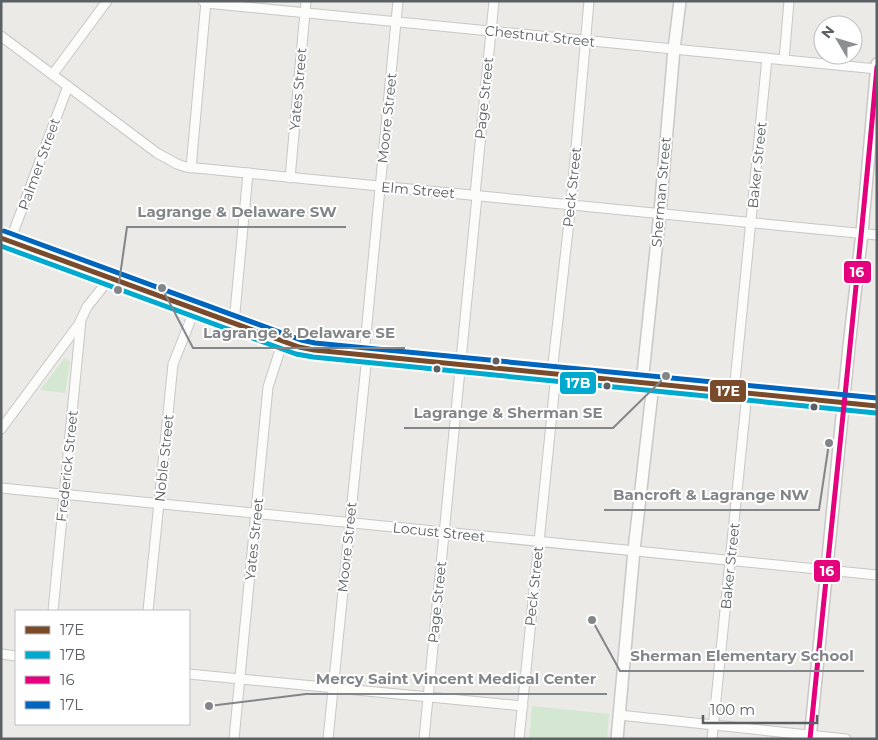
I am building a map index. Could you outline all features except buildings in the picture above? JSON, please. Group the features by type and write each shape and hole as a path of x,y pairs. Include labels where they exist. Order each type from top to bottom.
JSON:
{"street":[{"path":"53,74 107,1"},
{"name":"Yates Street","path":"290,178 306,1"},
{"name":"Moore Street","path":"328,739 398,1"},
{"name":"Page Street","path":"424,739 494,1"},
{"name":"Peck Street","path":"519,739 589,1"},
{"name":"Sherman Street","path":"617,739 634,550 660,212 680,1"},
{"path":"784,60 790,1"},
{"path":"191,168 205,2"},
{"name":"Chestnut Street","path":"205,2 877,69"},
{"name":"Elm Street","path":"1,36 157,152 177,164 191,168 660,212 877,235"},
{"name":"Baker Street","path":"734,392 767,58"},
{"path":"810,737 862,233 877,64"},
{"name":"Palmer Street","path":"4,241 68,86"},
{"path":"234,324 248,173"},
{"path":"4,241 234,324 314,350 877,406"},
{"path":"1,430 81,320 87,307 110,278"},
{"name":"Noble Street","path":"148,610 173,364 195,309"},
{"name":"Frederick Street","path":"53,610 81,320"},
{"name":"Yates Street","path":"234,739 268,387 283,341"},
{"name":"Baker Street","path":"712,739 747,393"},
{"name":"Locust Street","path":"1,488 877,575"},
{"path":"1,654 15,656"},
{"path":"190,674 522,706"},
{"path":"619,715 810,737 846,739"}],"green space":[{"path":"65,358 70,362 65,393 40,390"},
{"path":"532,706 609,714 607,739 529,739"}],"transit line":[{"name":"16","path":"810,739 877,67"},
{"name":"17L","path":"4,231 301,340 315,343 877,398"},
{"name":"17E","path":"1,238 299,347 314,350 877,406"},
{"name":"17B","path":"1,246 296,354 876,413"}],"place":[{"name":"Lagrange & Delaware SE","path":"162,288"},
{"name":"Lagrange & Delaware SW","path":"118,290"},
{"name":"Lagrange & Sherman SE","path":"666,376"},
{"name":"Bancroft & Lagrange NW","path":"829,443"},
{"name":"Sherman Elementary School","path":"592,620"},
{"name":"Mercy Saint Vincent Medical Center","path":"209,706"}]}
